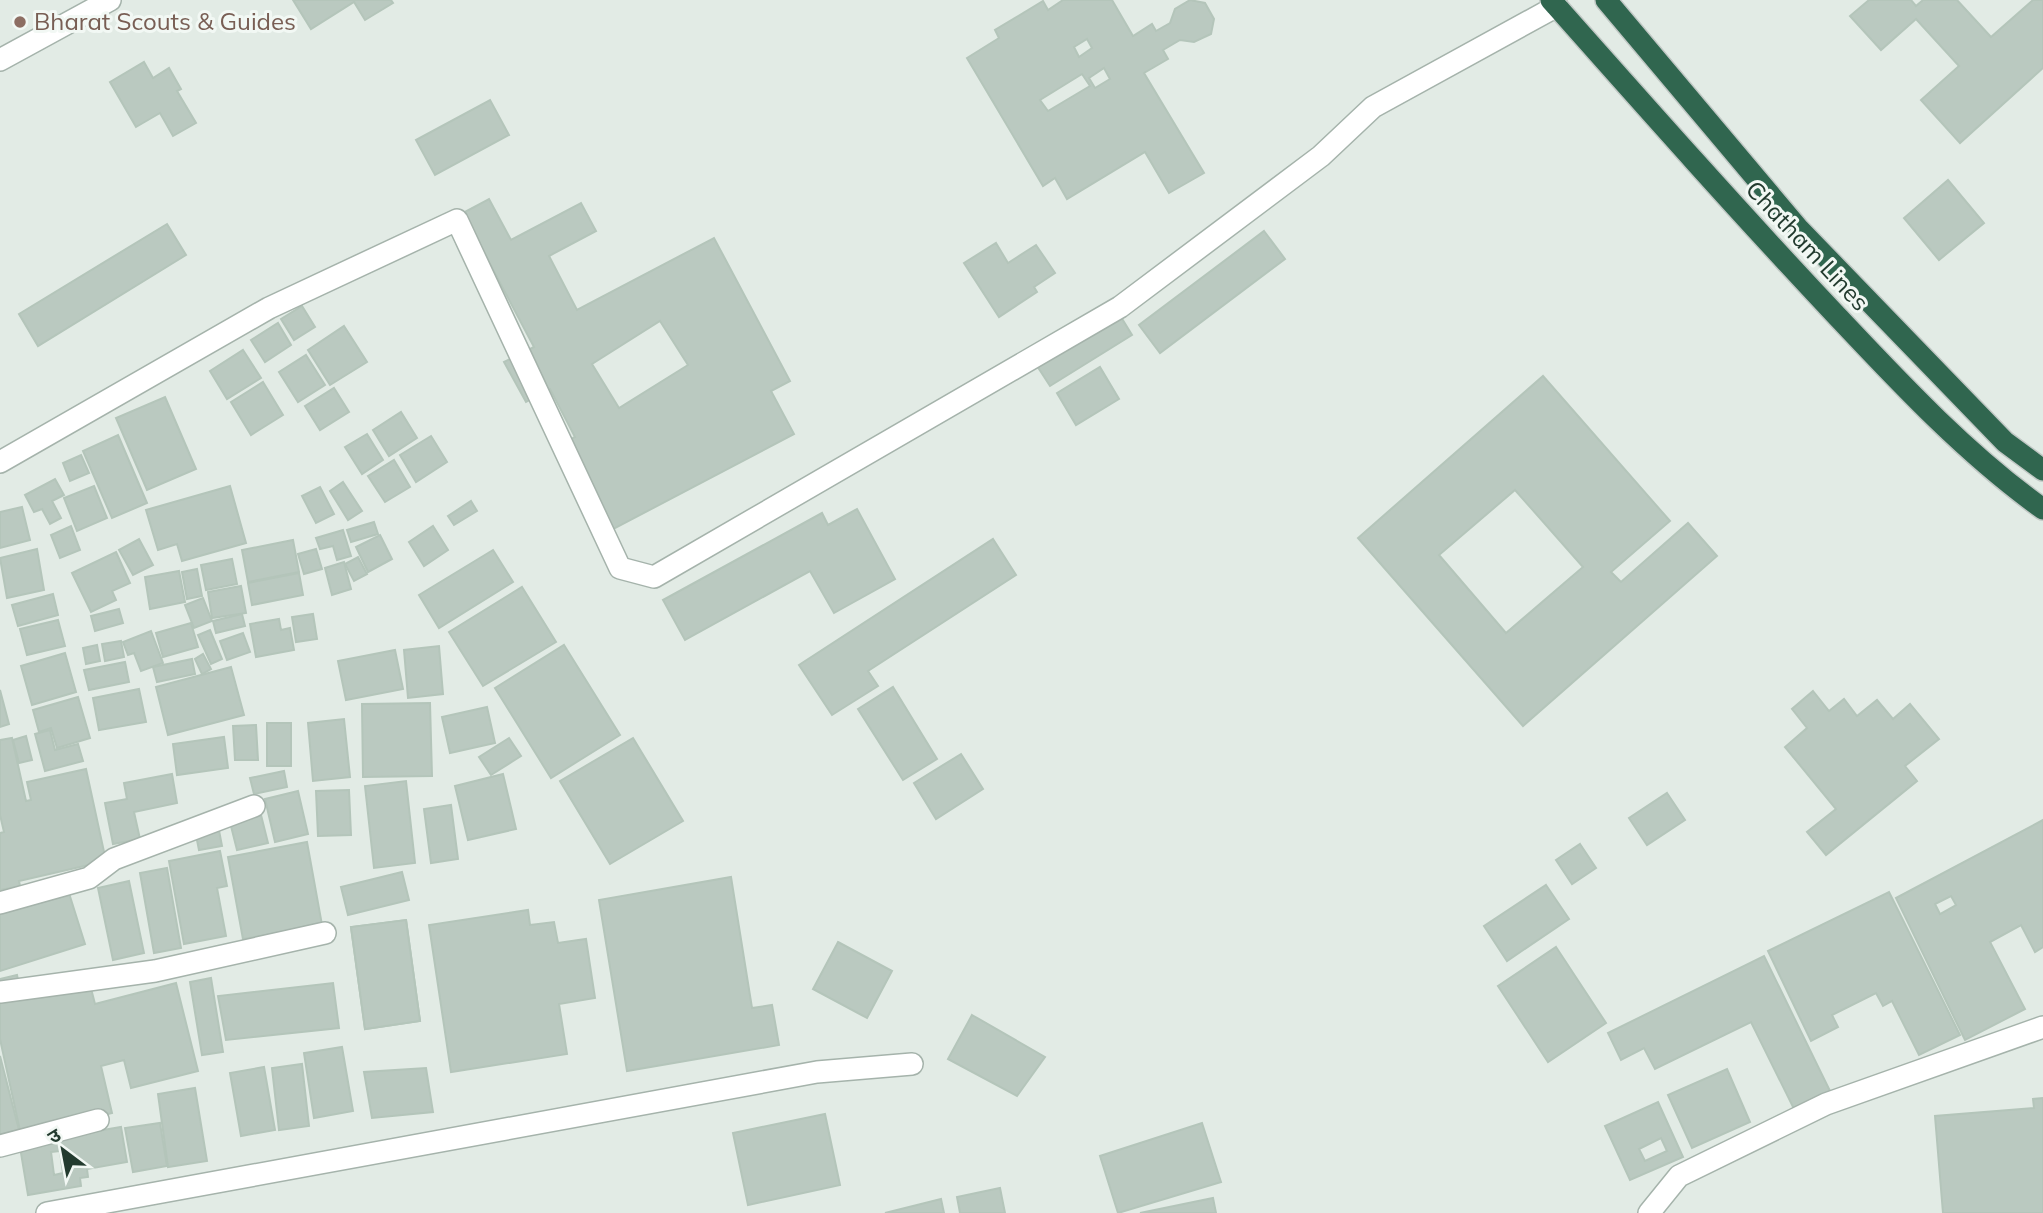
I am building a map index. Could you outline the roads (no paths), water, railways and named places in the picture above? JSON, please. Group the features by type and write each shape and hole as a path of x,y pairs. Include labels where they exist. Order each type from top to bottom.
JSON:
{"highway":[{"name":"Chatham Lines","path":"1606,0 1798,228 2004,442 2043,470"},
{"name":"Chatham Lines","path":"1554,3 1710,182 1898,381 1966,445 2043,509"}],"street":[{"path":"0,60 110,0"},
{"path":"0,462 269,308 457,220 620,568 654,576 1120,307 1321,156 1373,107 1554,3"},
{"path":"0,904 89,878 114,859 254,806"},
{"path":"0,992 155,971 325,933"},
{"path":"1649,1213 1679,1176 1826,1104 2043,1027"},
{"path":"47,1213 817,1072 912,1064"},
{"path":"0,1146 98,1120"}],"place":[{"name":"Bharat Scouts & Guides","path":"20,22"}]}
